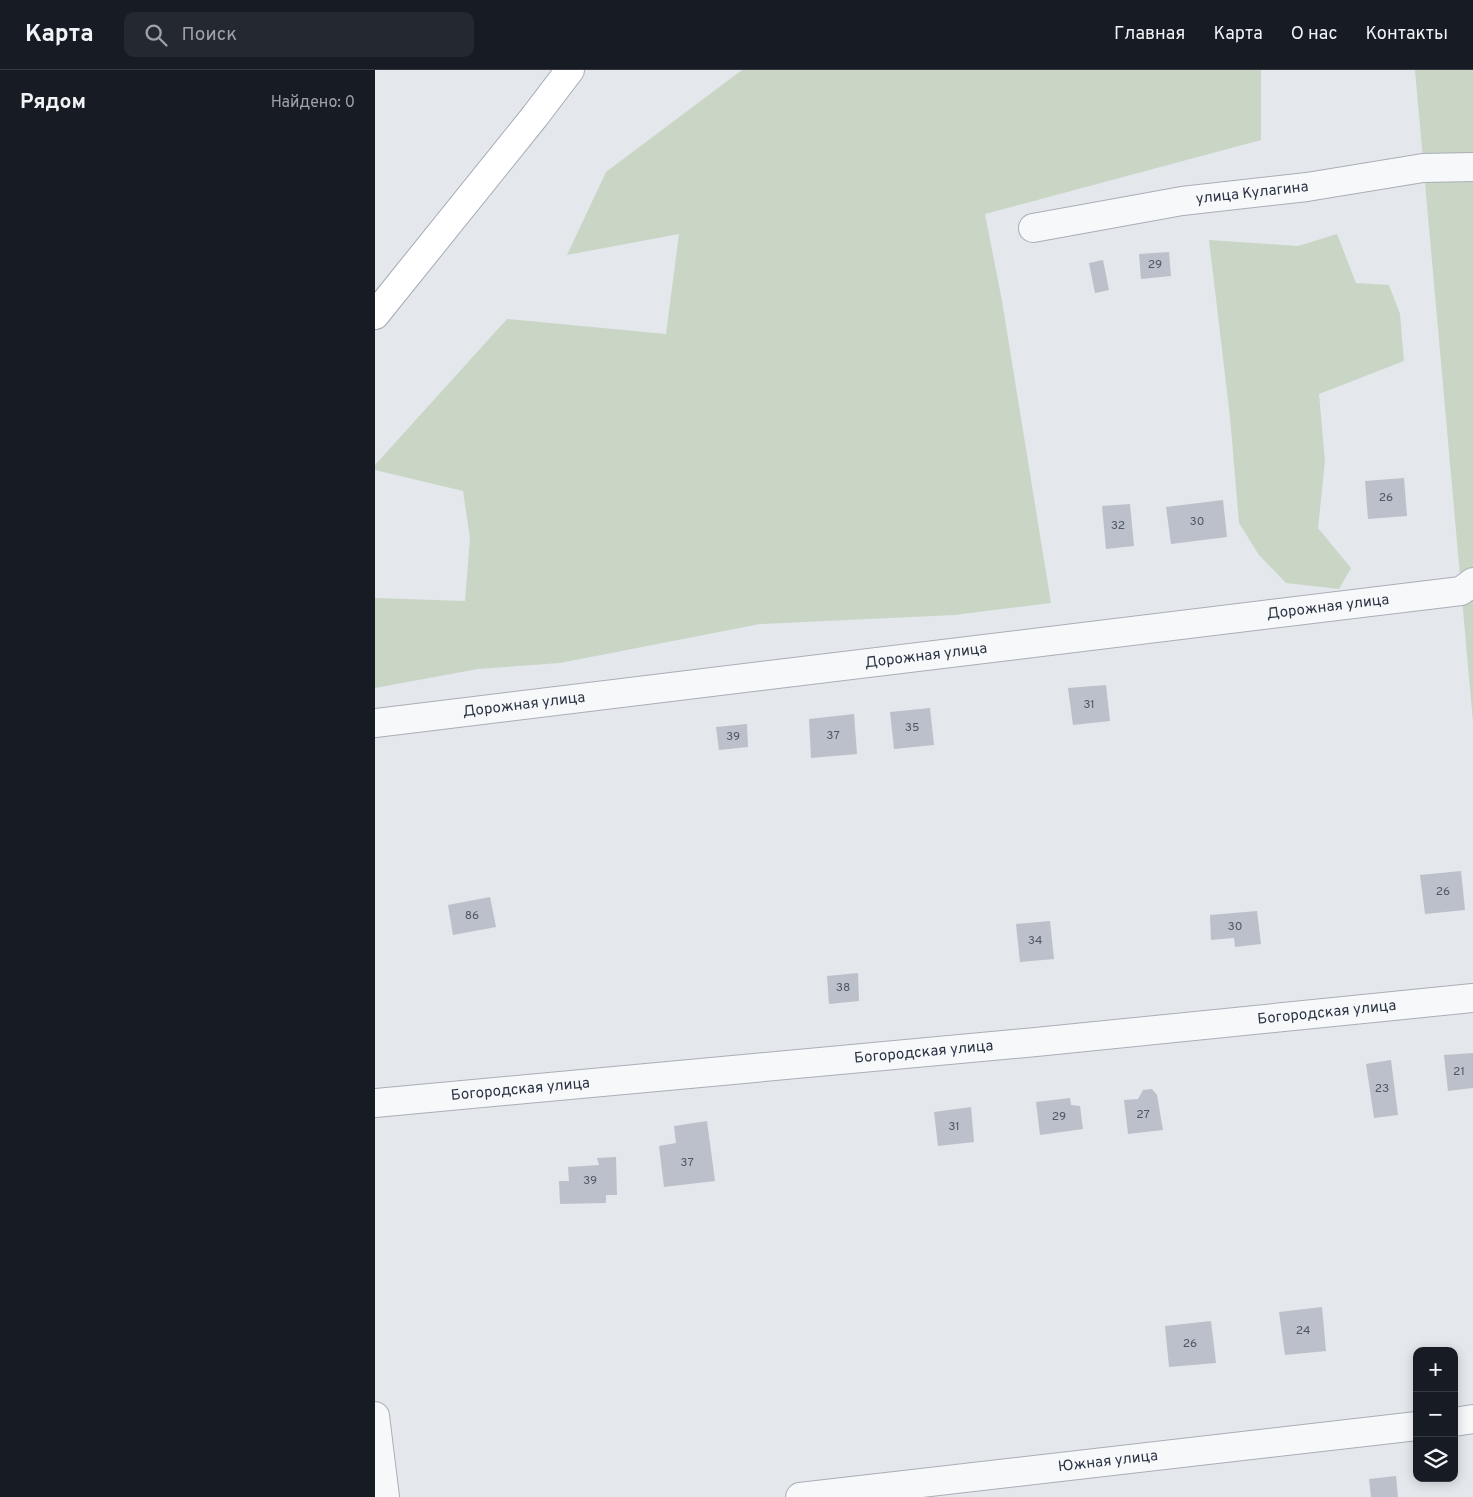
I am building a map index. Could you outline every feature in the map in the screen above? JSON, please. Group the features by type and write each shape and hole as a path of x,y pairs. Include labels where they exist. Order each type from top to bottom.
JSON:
{"main road":[{"path":"375,315 570,70"}],"street":[{"name":"улица Кулагина","path":"1033,228 1182,201 1307,186 1423,168 1473,167"},
{"name":"Дорожная улица","path":"375,724 1461,591 1473,582"},
{"name":"Богородская улица","path":"375,1103 1036,1042 1473,998"},
{"path":"375,1416 385,1497"},
{"path":"1458,1421 1473,1419"},
{"name":"Южная улица","path":"800,1497 1413,1426"}],"green space":[{"path":"742,70 1261,70 1261,140 985,214 1002,301 1051,603 954,615 760,624 560,663 478,669 375,688 375,598 465,601 470,538 463,491 375,470 375,465 507,319 666,334 679,234 567,255 606,172"},
{"path":"1415,70 1473,70 1473,722"},
{"path":"1337,234 1356,283 1389,285 1400,314 1404,361 1319,394 1325,461 1318,528 1351,568 1339,589 1286,583 1259,555 1239,523 1230,417 1209,240 1298,246"}],"building":[{"path":"1169,252 1171,276 1141,279 1139,254"},
{"path":"1103,260 1109,290 1095,293 1089,263"},
{"path":"1404,478 1407,516 1368,519 1365,481"},
{"path":"1223,500 1227,537 1171,544 1166,507"},
{"path":"1130,504 1134,546 1106,549 1102,506"},
{"path":"1106,685 1110,721 1073,725 1068,688"},
{"path":"930,708 934,745 894,749 890,712"},
{"path":"854,714 857,754 811,758 809,719"},
{"path":"747,724 748,747 719,750 716,727"},
{"path":"1461,871 1465,910 1425,914 1420,875"},
{"path":"490,897 496,927 453,935 448,905"},
{"path":"1257,911 1261,944 1235,947 1234,938 1211,940 1210,915"},
{"path":"1050,921 1054,959 1020,962 1016,924"},
{"path":"858,973 859,1001 829,1004 827,976"},
{"path":"1473,1053 1473,1088 1448,1091 1444,1055"},
{"path":"1391,1060 1398,1115 1374,1118 1366,1064"},
{"path":"1152,1089 1157,1095 1163,1130 1128,1134 1124,1100 1138,1099 1143,1090"},
{"path":"1070,1098 1071,1105 1080,1106 1083,1129 1040,1135 1036,1102"},
{"path":"971,1107 974,1142 938,1146 934,1112"},
{"path":"707,1121 715,1181 664,1187 659,1146 676,1143 674,1126"},
{"path":"616,1157 617,1195 606,1195 606,1203 560,1204 559,1181 569,1181 568,1167 599,1165 597,1158"},
{"path":"1322,1307 1326,1351 1285,1355 1279,1312"},
{"path":"1211,1321 1216,1363 1169,1367 1165,1326"},
{"path":"1396,1476 1398,1497 1371,1497 1369,1479"}]}
